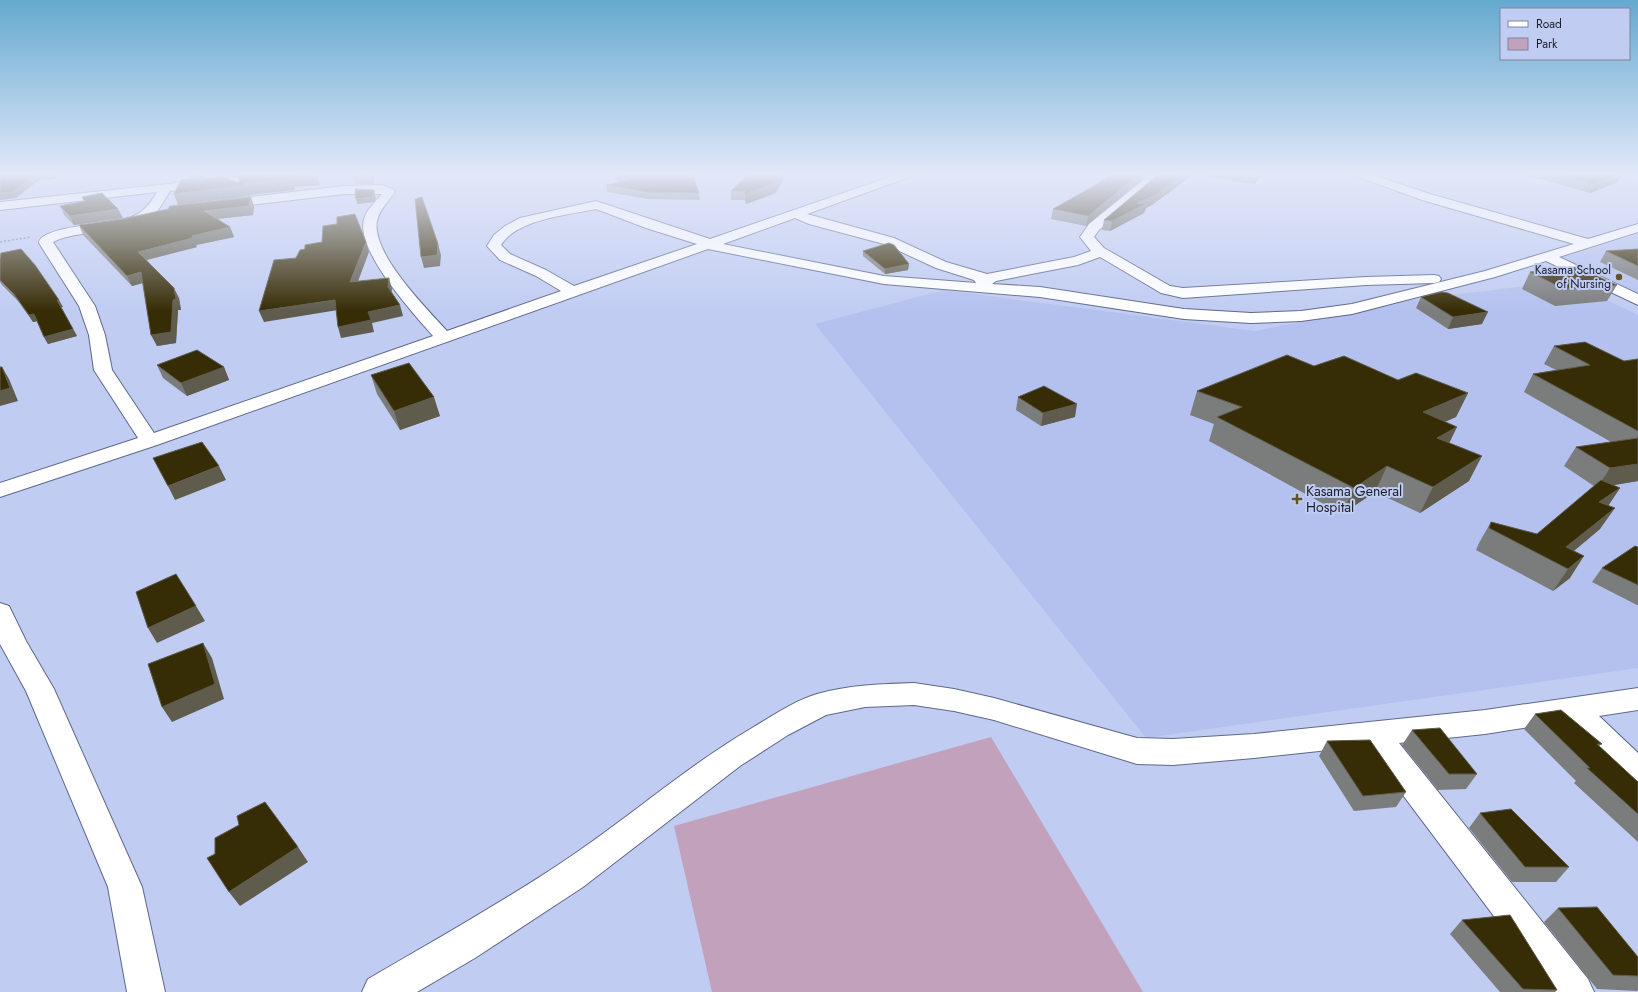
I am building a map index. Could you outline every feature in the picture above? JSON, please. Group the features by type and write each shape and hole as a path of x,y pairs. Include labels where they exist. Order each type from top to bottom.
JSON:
{"street":[{"path":"136,219 59,234 46,240 46,243 86,306 97,335 103,370 150,441"},
{"path":"371,219 370,237 398,285 444,338"},
{"path":"533,219 525,221 510,229 499,238 494,246 504,257 541,273 573,292"},
{"path":"637,219 710,244 884,280 1040,292 1184,314 1230,318 1275,318 1352,309 1473,278 1638,228"},
{"path":"0,490 150,441 780,219"},
{"path":"809,219 889,241 941,265 986,279 1040,292"},
{"path":"1104,219 1088,233 1087,237 1098,251 1166,290 1183,293 1366,281 1473,278"},
{"path":"1504,219 1587,243"},
{"path":"957,286 1078,261 1098,253 1098,251"},
{"path":"1546,256 1638,300"},
{"path":"0,612 13,643 40,689 125,886 146,992"},
{"path":"381,992 462,945 571,876 729,757 778,727 819,706 866,696 914,694 954,700 994,709 1137,751 1173,752 1374,734 1573,710 1638,699"},
{"path":"1573,710 1638,772"},
{"path":"1374,734 1575,992"}],"shaded area":[{"name":"Kasama School of Nursing","path":"1638,234 1638,295 1562,258"},
{"name":"Kasama General Hospital","path":"1567,281 1638,315 1638,668 1146,738 815,324 944,290 1255,331 1411,300"}],"green space":[{"path":"991,737 1143,992 712,992 674,826"}],"building":[{"path":"121,219 217,219 230,227 192,236 193,238 138,252 174,288 176,299 173,300 171,332 151,335 141,272 127,276 79,225"},
{"path":"337,219 357,219 366,242 350,282 389,278 388,287 400,305 368,312 371,320 338,327 335,300 259,311 274,260 296,258 300,250 305,249 305,245 322,242 323,226 337,224"},
{"path":"417,219 430,219 438,244 437,255 421,257"},
{"path":"1105,219 1115,219 1112,221"},
{"path":"889,243 894,245 909,264 885,269 863,251"},
{"path":"21,249 35,265 59,300 57,300 73,329 44,337 34,314 29,315 14,294 0,280 1,253"},
{"path":"1638,249 1638,266 1606,251"},
{"path":"1577,267 1617,285 1564,289 1530,272"},
{"path":"1442,292 1448,293 1488,312 1453,317 1421,297"},
{"path":"1585,342 1624,361 1638,359 1638,431 1533,374 1590,365 1554,346"},
{"path":"197,350 224,367 181,383 157,365"},
{"path":"1287,355 1314,366 1344,356 1398,380 1416,373 1468,393 1423,412 1457,427 1437,438 1482,456 1433,487 1387,466 1354,488 1217,417 1242,407 1197,391"},
{"path":"409,363 434,397 394,411 371,375"},
{"path":"0,367 2,367 10,388 0,391"},
{"path":"1044,386 1077,404 1043,413 1018,397"},
{"path":"1638,438 1638,464 1610,468 1576,447"},
{"path":"202,442 219,466 168,486 153,458"},
{"path":"1601,480 1620,488 1599,502 1615,508 1566,547 1584,556 1568,569 1489,528 1491,522 1537,534"},
{"path":"1635,546 1638,547 1638,585 1602,568"},
{"path":"176,574 196,606 148,628 136,592"},
{"path":"203,643 215,684 162,707 148,664"},
{"path":"1561,710 1602,744 1597,744 1638,782 1638,814 1587,768 1590,768 1535,714"},
{"path":"1440,728 1477,774 1449,774 1412,730"},
{"path":"1370,740 1406,792 1363,796 1327,741"},
{"path":"265,802 298,847 229,892 207,858 215,854 215,838 239,825 237,816"},
{"path":"1511,809 1569,867 1525,867 1480,813"},
{"path":"1597,907 1638,957 1638,976 1613,975 1558,908"},
{"path":"1510,915 1557,990 1523,989 1462,920"}],"place":[{"name":"Kasama School of Nursing","path":"1619,277"},
{"name":"Kasama General Hospital","path":"1297,499"}]}
